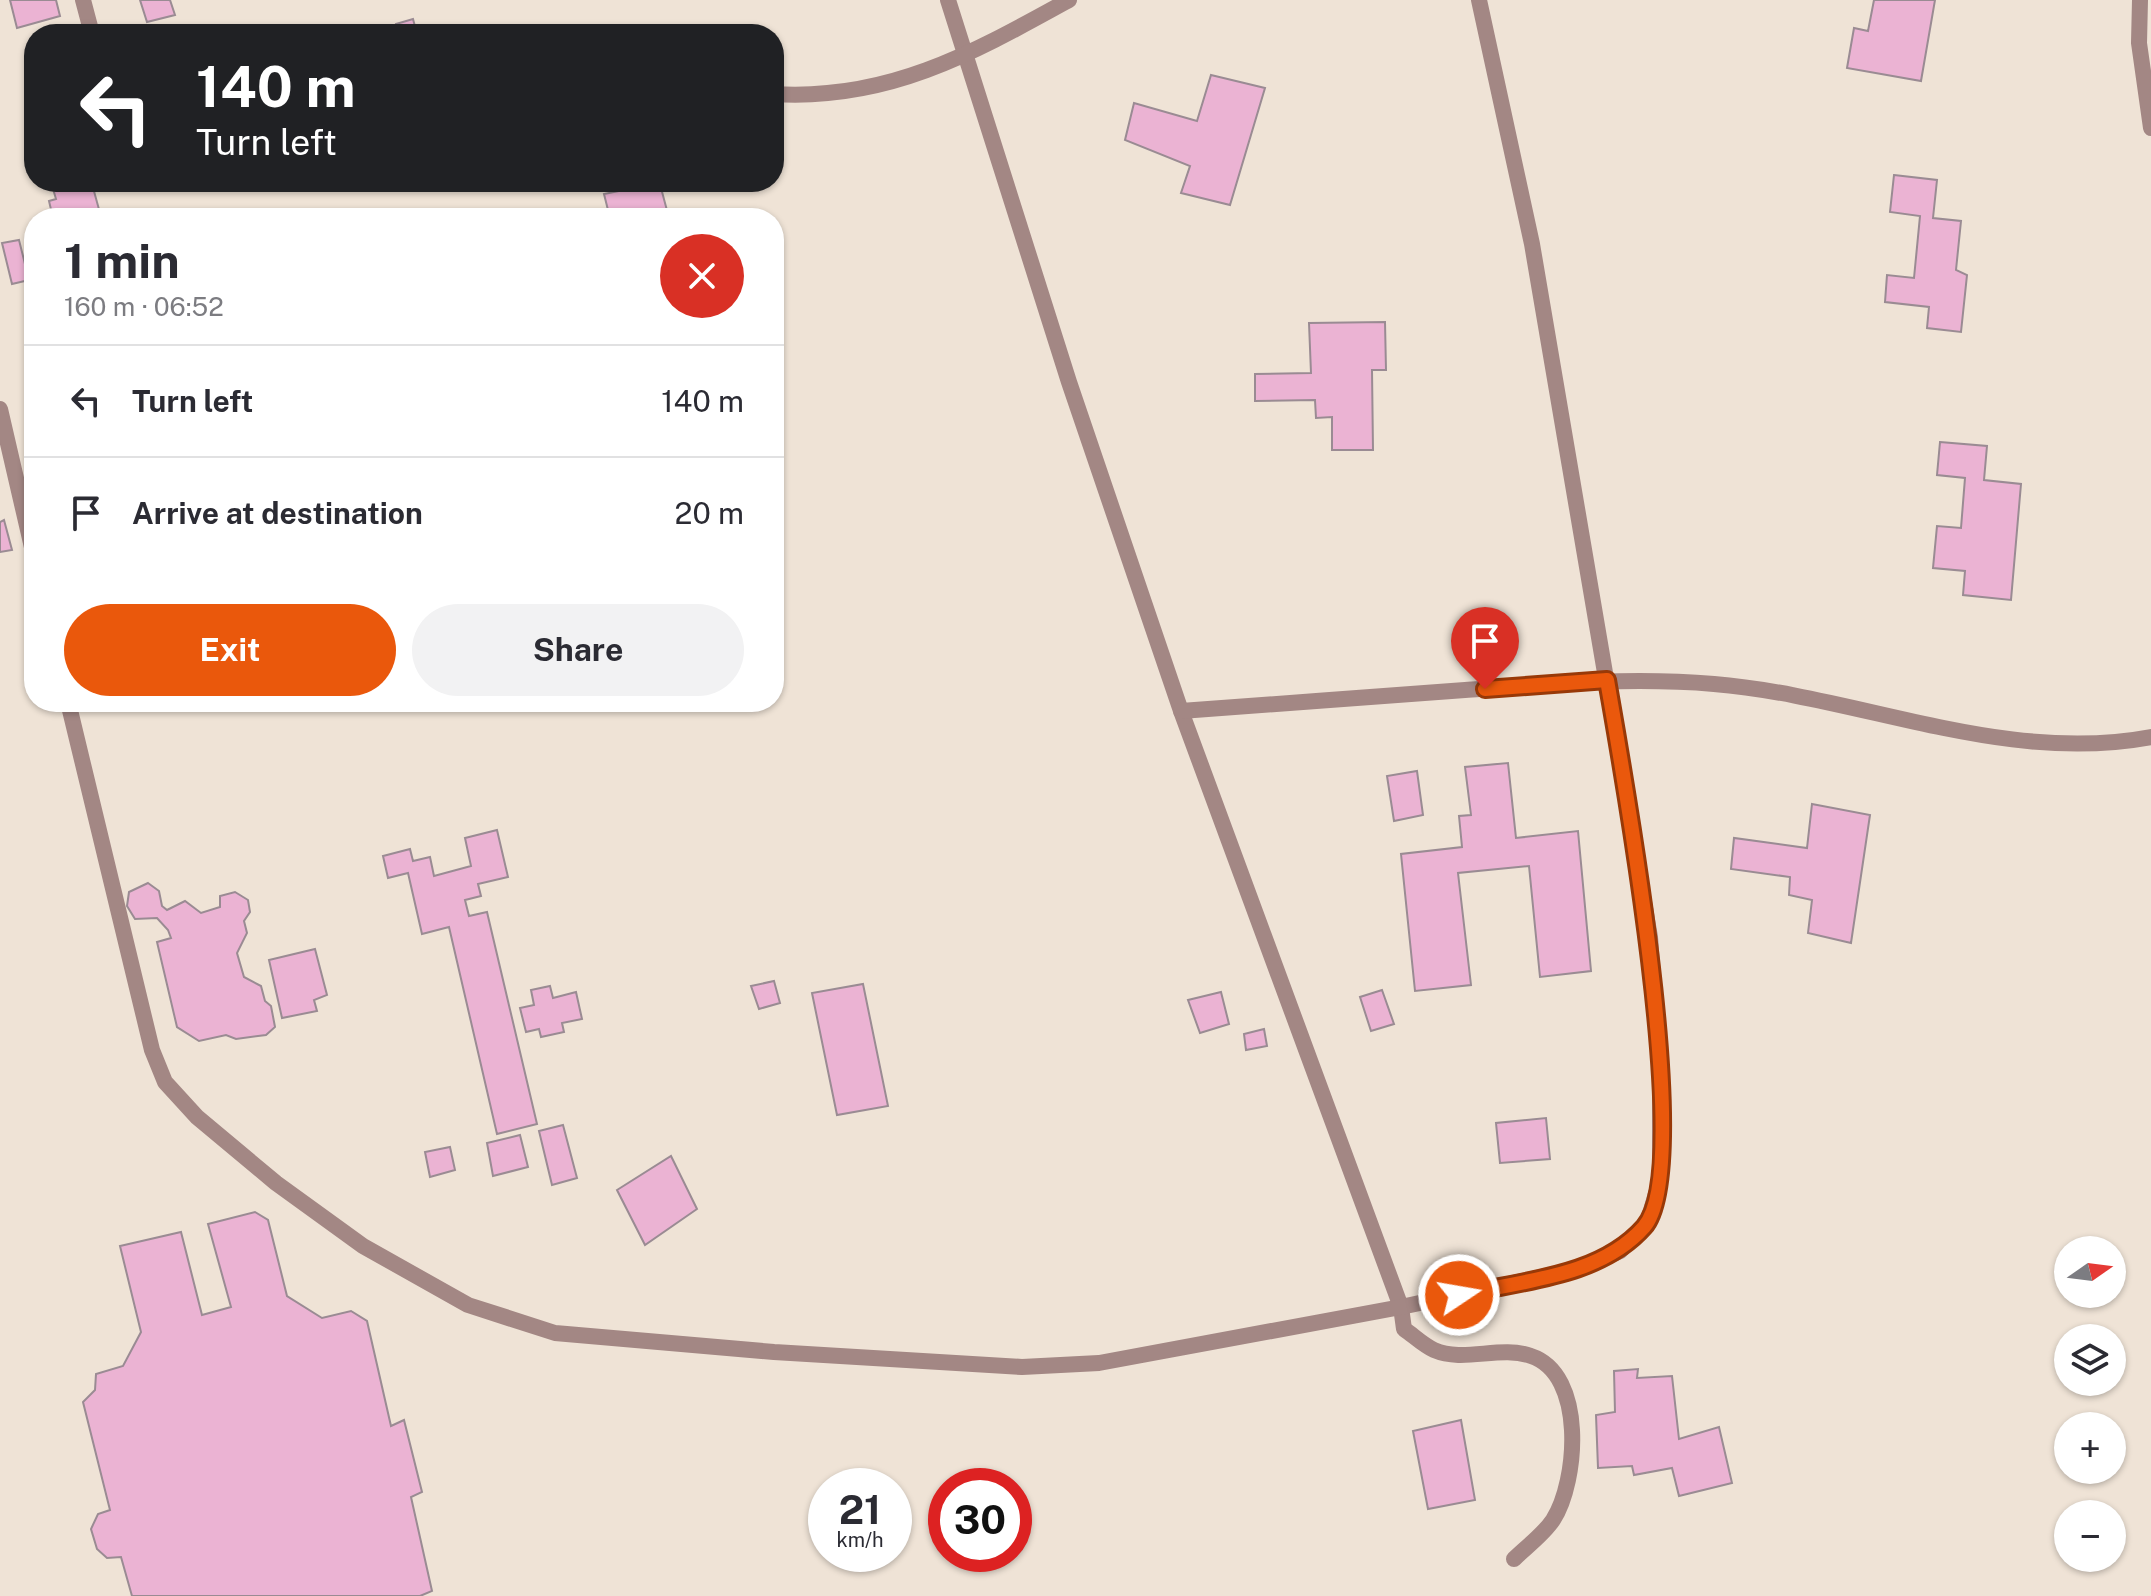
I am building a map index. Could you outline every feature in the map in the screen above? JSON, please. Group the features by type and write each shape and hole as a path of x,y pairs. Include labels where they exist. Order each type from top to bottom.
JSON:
{"street":[{"path":"83,0 89,24"},
{"path":"948,0 1181,711 1401,1307 1404,1329 1435,1351 1474,1354 1506,1350 1534,1357 1557,1376 1572,1419 1571,1473 1553,1520 1514,1559"},
{"path":"784,94 838,93 909,79 965,57 1069,0"},
{"path":"70,712 152,1050 165,1082 197,1117 276,1183 363,1246 468,1305 555,1333 774,1352 1022,1367 1099,1363 1401,1307 1574,1270 1620,1251 1647,1224 1660,1180 1659,1058 1650,937 1532,244 1479,0"},
{"path":"2140,0 2139,43 2151,128"},
{"path":"0,409 24,513"},
{"path":"1181,711 1607,680 1714,684 1777,692 1872,715 2020,740 2121,743 2151,737"}],"building":[{"path":"10,0 56,0 60,16 17,28"},
{"path":"140,0 170,0 175,15 147,22"},
{"path":"1874,0 1935,0 1921,81 1847,68 1854,28 1868,31"},
{"path":"413,19 414,24 396,24"},
{"path":"1211,75 1265,88 1230,205 1181,193 1190,166 1125,140 1134,103 1197,121"},
{"path":"1894,175 1937,180 1933,218 1961,221 1956,270 1967,275 1961,332 1927,328 1929,307 1885,302 1887,275 1914,278 1920,216 1890,212"},
{"path":"54,192 94,192 99,208 51,208 49,201 56,199"},
{"path":"662,192 666,208 608,208 604,194"},
{"path":"19,240 24,260 24,281 12,284 2,243"},
{"path":"1385,322 1386,370 1372,370 1373,450 1332,450 1332,417 1316,418 1315,400 1255,401 1255,374 1311,373 1309,323"},
{"path":"1940,442 1987,446 1984,480 2021,484 2011,600 1963,595 1965,571 1933,568 1937,526 1961,528 1965,478 1937,475"},
{"path":"4,520 12,550 0,552 0,522"},
{"path":"1508,763 1516,838 1578,831 1591,971 1540,977 1529,866 1458,873 1471,985 1415,991 1401,854 1462,847 1459,816 1471,815 1465,767"},
{"path":"1417,771 1423,815 1394,821 1387,776"},
{"path":"1812,804 1870,815 1851,943 1808,933 1812,900 1789,895 1790,877 1731,869 1734,838 1807,848"},
{"path":"497,830 508,877 478,884 481,896 465,900 469,916 487,912 537,1124 497,1134 449,927 422,934 408,873 388,878 383,856 410,849 413,861 430,857 434,876 471,866 465,838"},
{"path":"148,883 159,891 162,906 167,910 185,901 201,913 220,907 220,896 235,892 248,900 250,912 244,921 247,933 237,953 244,977 261,986 265,1001 271,1006 275,1027 266,1035 236,1039 226,1035 199,1041 177,1027 157,942 171,938 168,930 157,918 135,919 127,906 129,892"},
{"path":"315,949 327,995 314,1000 317,1011 282,1018 269,960"},
{"path":"774,981 780,1003 759,1009 751,986"},
{"path":"863,984 888,1106 837,1115 812,993"},
{"path":"550,986 553,998 576,992 582,1019 562,1023 564,1032 541,1037 539,1029 526,1032 520,1008 534,1005 531,990"},
{"path":"1382,990 1394,1024 1371,1031 1360,997"},
{"path":"1221,992 1229,1024 1200,1033 1188,1000"},
{"path":"1264,1029 1267,1046 1246,1050 1244,1034"},
{"path":"1546,1118 1550,1159 1500,1163 1496,1123"},
{"path":"563,1125 577,1178 552,1185 539,1131"},
{"path":"520,1135 528,1167 493,1176 487,1143"},
{"path":"450,1147 455,1170 430,1177 425,1152"},
{"path":"671,1156 697,1209 645,1245 617,1190"},
{"path":"255,1212 268,1220 287,1296 322,1318 351,1311 367,1321 391,1426 404,1420 422,1492 411,1497 432,1591 420,1596 132,1596 121,1557 107,1558 97,1549 91,1529 98,1514 110,1510 83,1402 95,1390 96,1374 123,1366 141,1332 120,1246 181,1232 202,1315 231,1307 208,1224"},
{"path":"1638,1369 1637,1378 1672,1376 1679,1439 1719,1427 1732,1483 1679,1496 1672,1468 1634,1475 1632,1466 1598,1468 1596,1415 1615,1412 1614,1371"},
{"path":"1461,1420 1475,1500 1428,1509 1413,1431"}],"route":[{"path":"1459,1295 1574,1270 1620,1251 1647,1224 1660,1180 1660,1073 1650,937 1607,680 1485,689"}]}
